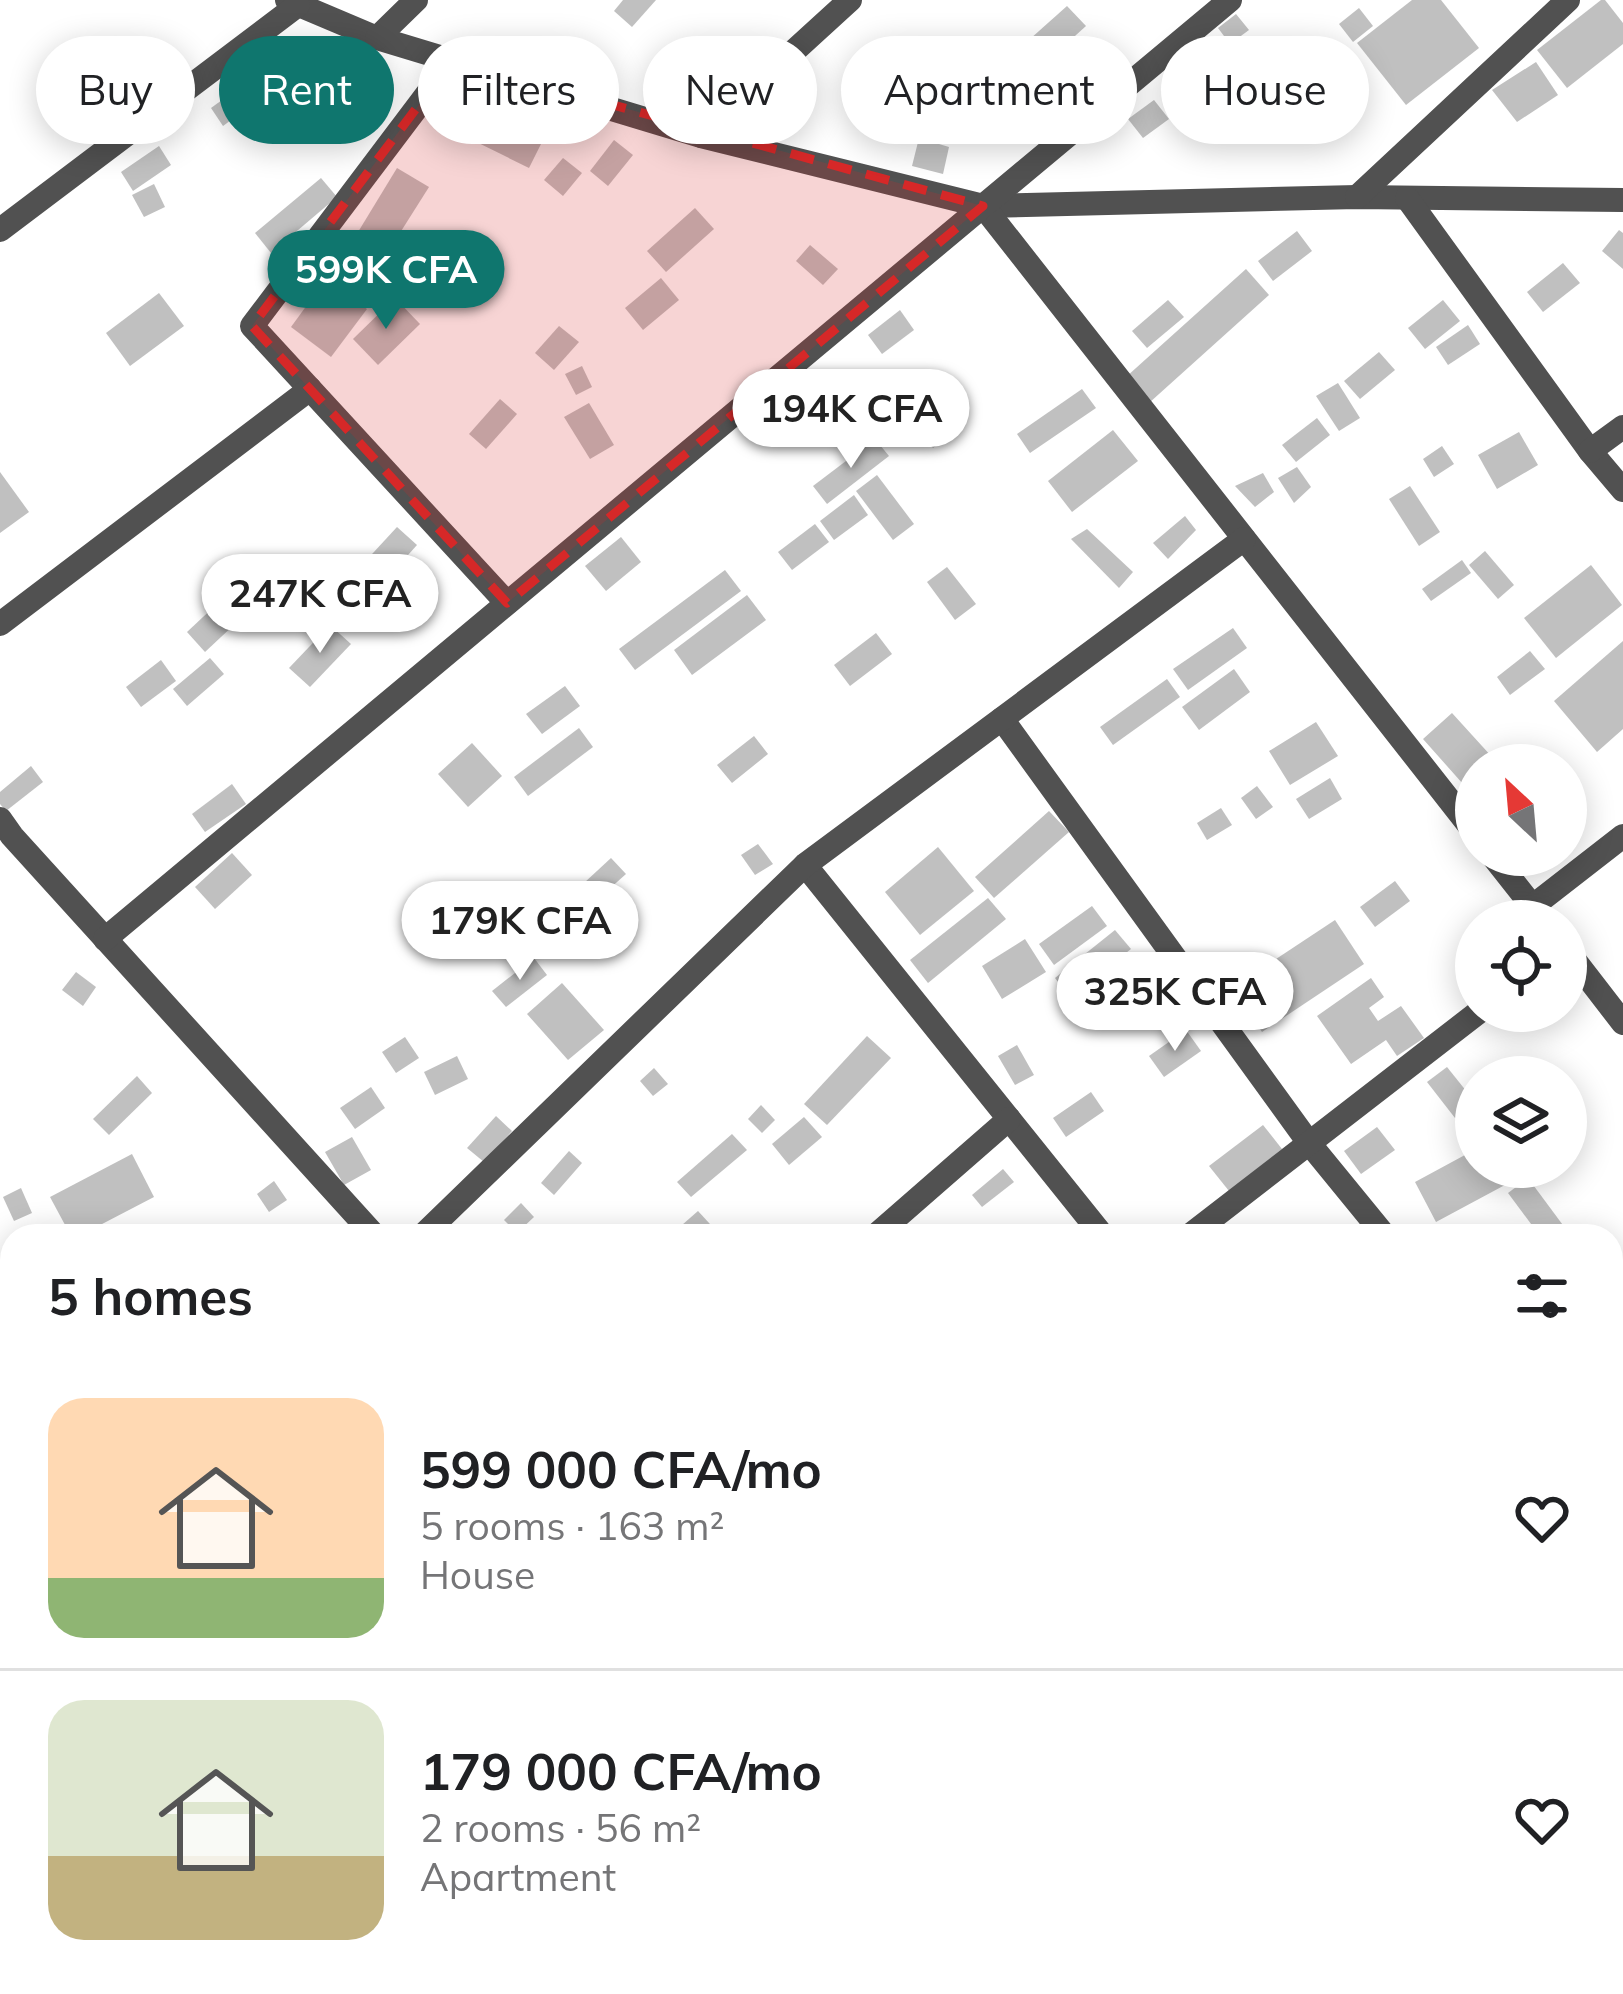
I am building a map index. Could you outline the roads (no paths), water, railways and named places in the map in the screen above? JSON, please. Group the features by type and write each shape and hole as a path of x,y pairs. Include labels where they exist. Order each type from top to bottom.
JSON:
{"street":[{"path":"379,36 416,0"},
{"path":"811,36 850,0"},
{"path":"105,939 1230,0"},
{"path":"1357,197 1568,0"},
{"path":"0,230 292,3 372,36"},
{"path":"418,106 252,326 507,603"},
{"path":"733,144 983,206 1357,197 1623,200"},
{"path":"1407,198 1623,490"},
{"path":"983,206 1455,807"},
{"path":"0,624 310,389"},
{"path":"1590,451 1623,427"},
{"path":"434,1224 806,865 1244,539"},
{"path":"1002,719 1309,1143 1374,1224"},
{"path":"4,833 364,1224"},
{"path":"1554,900 1623,836"},
{"path":"806,865 1093,1224"},
{"path":"1509,876 1528,900"},
{"path":"1587,976 1623,1023"},
{"path":"1204,1224 1455,1030"},
{"path":"889,1224 1009,1119"}]}
